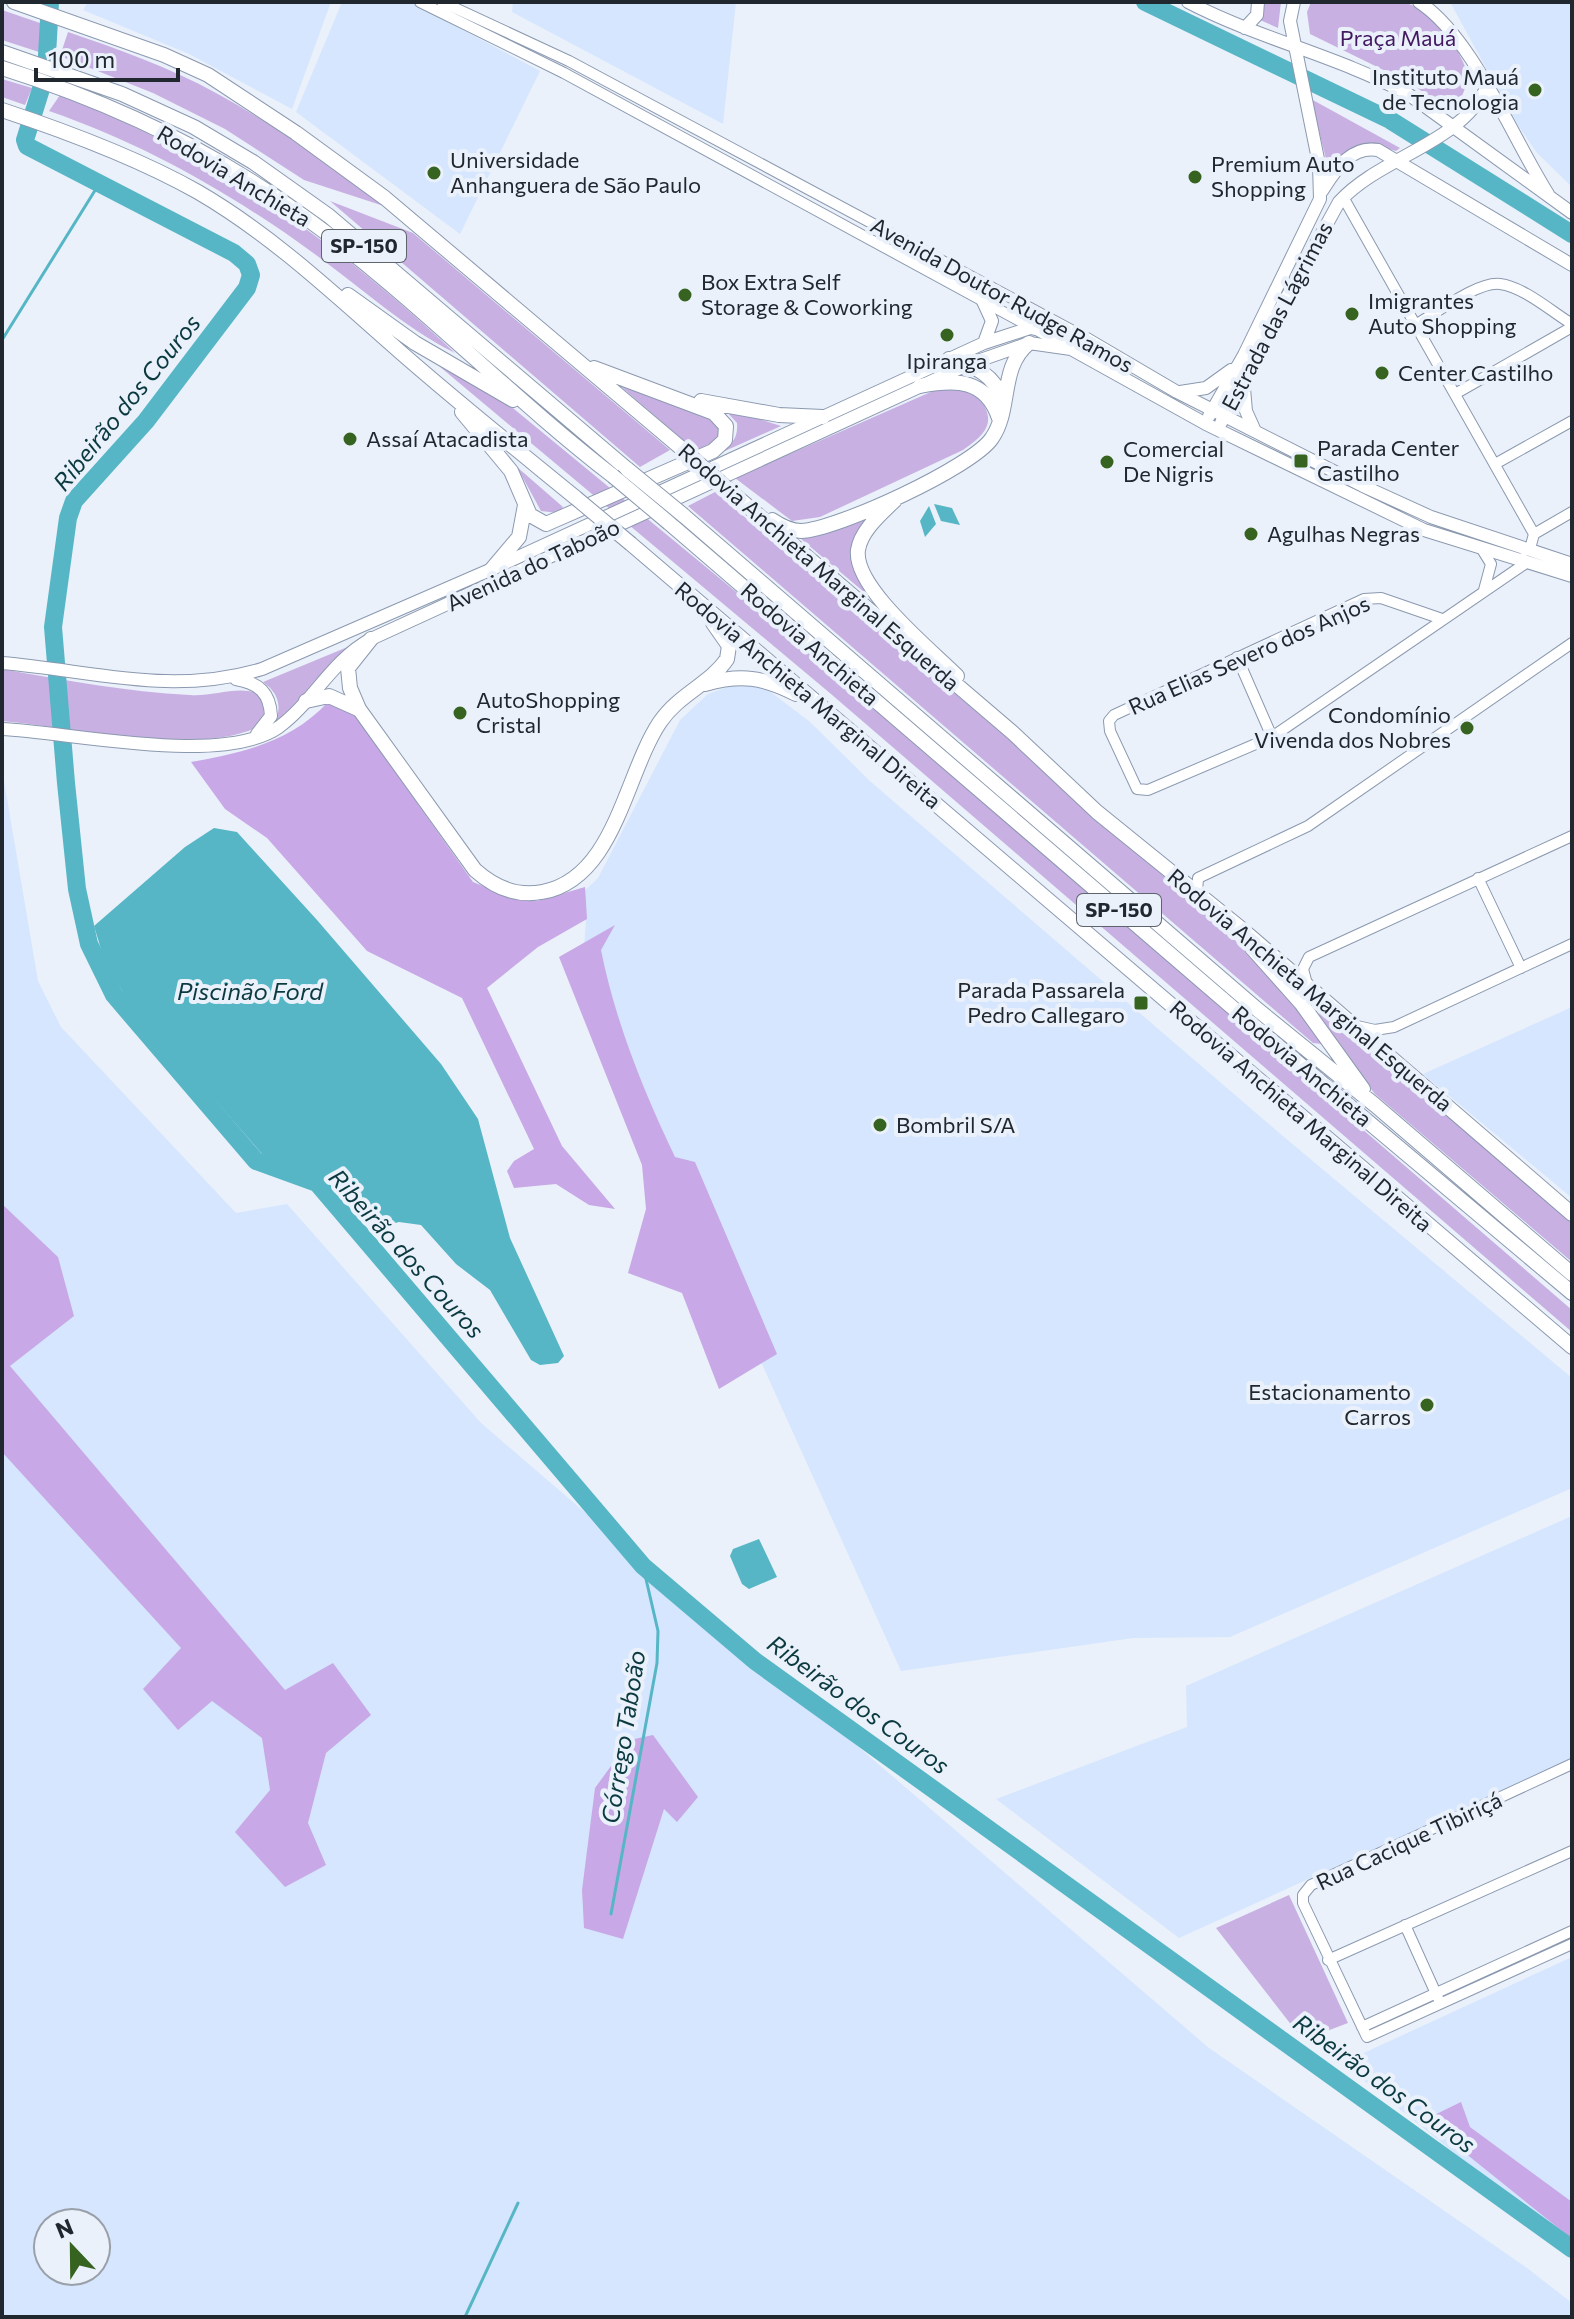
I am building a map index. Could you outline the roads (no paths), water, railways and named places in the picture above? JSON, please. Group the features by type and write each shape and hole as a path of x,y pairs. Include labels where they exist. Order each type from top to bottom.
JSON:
{"highway":[{"name":"Rodovia Anchieta Marginal Esquerda","path":"21,4 78,22 208,75 296,133 385,198 1013,733 1097,812 1355,1026 1572,1214"},
{"name":"Rodovia Anchieta","path":"2,52 60,88 124,112 180,140 297,211 405,297 1235,1010 1572,1293"},
{"name":"Rodovia Anchieta","path":"2,68 67,73 194,127 275,177 340,226 1572,1274"},
{"name":"Rodovia Anchieta Marginal Direita","path":"6,112 149,167 198,192 295,260 1572,1347"},
{"path":"295,260 415,343 493,387 559,431"},
{"path":"751,509 787,528 805,530 834,523 900,496 978,453 992,438 1013,361 1029,336"},
{"path":"545,337 609,377 681,399 779,415 823,417"},
{"path":"949,359 969,364 993,381 1003,401"},
{"path":"920,386 954,381 975,385 987,396 999,418"},
{"path":"448,393 503,460 525,504 538,522 555,523 721,446 727,432 722,419 681,399"},
{"path":"900,496 868,529 860,544 858,563 863,578 1013,733"},
{"path":"492,569 519,537 525,504"},
{"path":"371,639 348,668 350,688 359,709 475,870 496,885 533,894 570,882 597,855 656,728 672,705 723,666 729,654 729,646 715,626 666,574"},
{"path":"693,687 726,678 755,677 770,680 817,705"},
{"path":"306,701 329,696 359,709"},
{"path":"1221,915 1301,1003 1375,1105"}],"main road":[{"path":"1188,2 1297,54 1381,80 1454,125 1572,213"},
{"path":"1245,28 1257,15 1258,2"},
{"name":"Estrada das Lágrimas","path":"1219,430 1218,413 1308,229 1322,191 1290,21 1294,2"},
{"path":"1419,2 1442,19 1487,87 1552,200"},
{"path":"1439,2 1442,19"},
{"name":"Estrada das Lágrimas","path":"1206,424 1218,413 1243,376 1278,316 1323,225 1343,197 1363,178 1454,125 1475,107 1487,87"},
{"path":"1322,191 1340,165 1358,151 1376,149 1401,156 1572,265"},
{"path":"978,296 992,321 984,343"},
{"name":"Avenida do Taboão","path":"2,663 175,684 229,679 295,656 492,569 984,343 1029,336 1080,335"},
{"name":"Avenida Doutor Rudge Ramos","path":"1080,335 1218,413 1431,517 1572,576"},
{"name":"Avenida do Taboão","path":"2,729 163,745 252,739 276,729 306,701 335,666 371,639 1029,336 1071,349"},
{"name":"Avenida Doutor Rudge Ramos","path":"1071,349 1206,424 1424,530 1483,551 1572,564"},
{"path":"1177,392 1213,385 1244,355"},
{"path":"1243,376 1246,411 1255,431"},
{"path":"229,679 253,683 268,696 271,716 252,739"}],"street":[{"name":"Avenida Doutor Rudge Ramos","path":"420,2 564,73 978,296 1029,336"},
{"name":"Avenida Doutor Rudge Ramos","path":"442,2 461,7 569,61 1080,335"},
{"path":"1237,657 1272,737 1483,591 1526,557 1534,534 1343,197"},
{"path":"978,296 980,282"},
{"path":"1415,325 1478,288 1495,283 1511,287 1572,326 1455,394"},
{"path":"1495,464 1572,421"},
{"path":"1534,534 1572,512"},
{"path":"1483,551 1491,564 1483,591"},
{"name":"Rua Elias Severo dos Anjos","path":"1272,737 1148,790 1139,791 1108,725 1114,715 1371,597 1442,619"},
{"path":"1197,895 1198,878 1327,815 1572,643"},
{"path":"1307,986 1303,969 1309,957 1572,836"},
{"path":"1478,878 1521,968"},
{"path":"1355,1026 1375,1030 1394,1027 1572,944"},
{"name":"Rua Cacique Tibiriçá","path":"1439,1998 1364,2032 1328,1960 1303,1903 1303,1895 1311,1885 1572,1764"},
{"path":"1328,1960 1572,1851"},
{"path":"1405,1925 1439,1998 1566,1943 1572,1931"}],"water":[{"path":"934,504 952,508 960,525 941,521"},
{"path":"929,506 936,524 925,537 920,521"},
{"name":"Piscinão Ford","path":"214,828 237,832 317,920 441,1064 478,1119 510,1238 564,1356 558,1363 540,1365 531,1360 490,1290 456,1264 421,1225 399,1222 373,1229 333,1183 262,1154 126,998 104,959 94,926 185,847"},
{"path":"759,1539 777,1577 749,1589 742,1584 730,1556 733,1549"}],"waterway":[{"name":"Ribeirão dos Couros","path":"50,2 46,73 25,140 27,146 234,253 247,264 251,275 247,288 146,421 74,501 68,518 53,627 66,783 77,889 89,944 114,995 256,1161 317,1183 643,1566 755,1661 1572,2249"},
{"path":"1145,2 1390,120 1572,234"},
{"path":"2,340 99,184"},
{"name":"Córrego Taboão","path":"611,1914 657,1663 658,1631 643,1566"},
{"name":"Córrego Taboão","path":"465,2317 518,2203"}],"place":[{"name":"Instituto Mauá de Tecnologia","path":"1535,90"},
{"name":"Universidade Anhanguera de São Paulo","path":"434,173"},
{"name":"Premium Auto Shopping","path":"1195,177"},
{"name":"Box Extra Self Storage & Coworking","path":"685,295"},
{"name":"Imigrantes Auto Shopping","path":"1352,314"},
{"name":"Ipiranga","path":"947,335"},
{"name":"Center Castilho","path":"1382,373"},
{"name":"Assaí Atacadista","path":"350,439"},
{"name":"Parada Center Castilho","path":"1301,461"},
{"name":"Comercial De Nigris","path":"1107,462"},
{"name":"Agulhas Negras","path":"1251,534"},
{"name":"AutoShopping Cristal","path":"460,713"},
{"name":"Condomínio Vivenda dos Nobres","path":"1467,728"},
{"name":"Parada Passarela Pedro Callegaro","path":"1141,1003"},
{"name":"Bombril S/A","path":"880,1125"},
{"name":"Estacionamento Carros","path":"1427,1405"}],"park label":[{"name":"Praça Mauá","path":"1398,38"}]}
